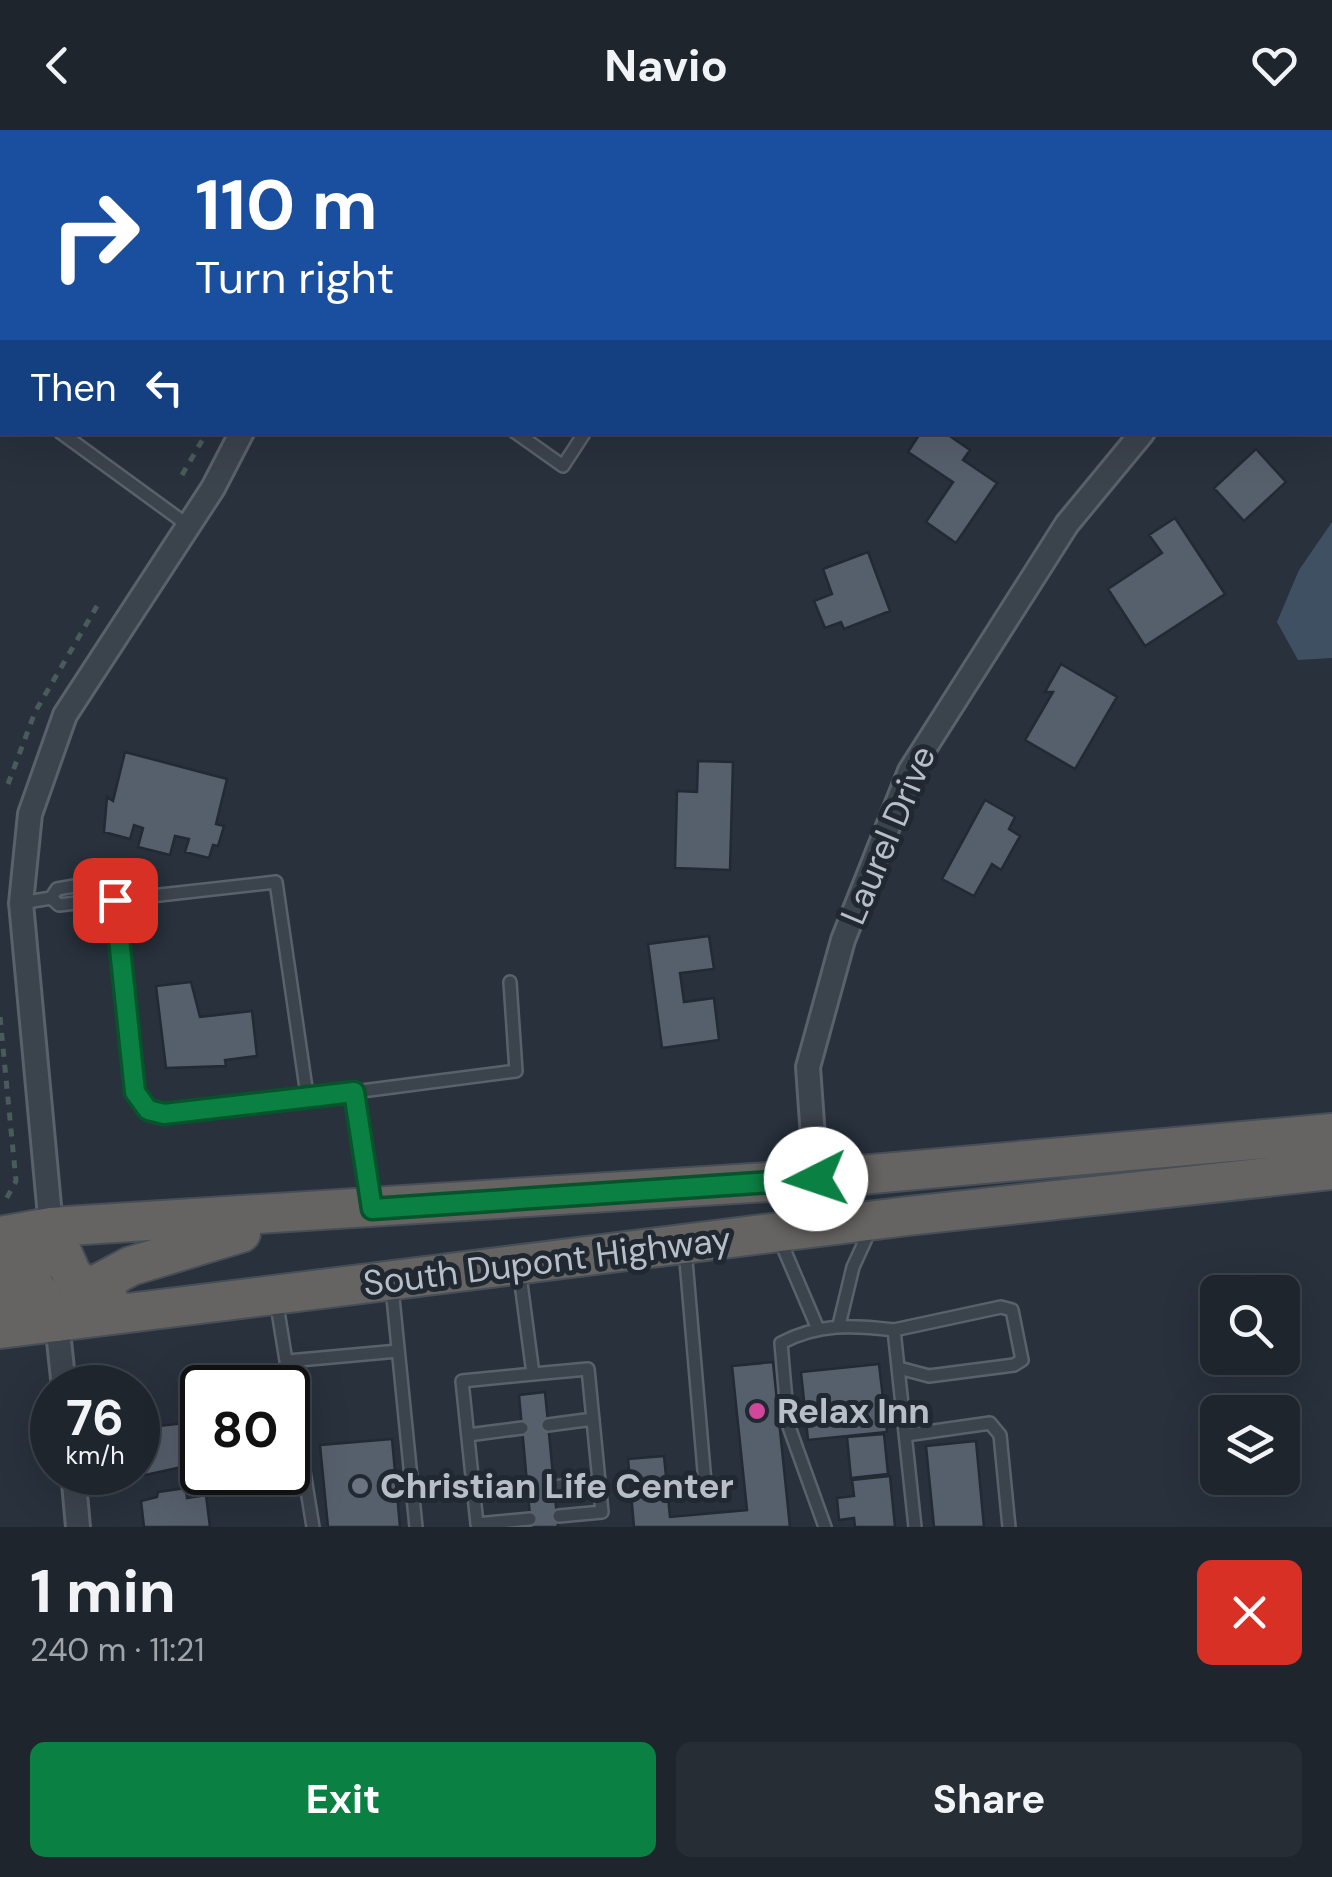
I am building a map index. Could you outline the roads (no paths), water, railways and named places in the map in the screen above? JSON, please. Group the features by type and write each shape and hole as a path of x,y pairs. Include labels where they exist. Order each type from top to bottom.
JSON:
{"highway":[{"name":"South Dupont Highway","path":"3,1219 50,1227 369,1209 816,1179 1332,1133"},
{"name":"South Dupont Highway","path":"0,1329 874,1220 1332,1170"},
{"path":"15,1268 57,1322 90,1288 132,1266 218,1238 369,1209"},
{"path":"0,1302 15,1268 50,1227 73,1276 129,1313"}],"street":[{"path":"50,1227 21,903 30,814 65,715 189,526 240,435"},
{"name":"Laurel Drive","path":"816,1179 808,1067 843,940 910,771 1067,524 1141,435"},
{"path":"57,1322 62,1365"},
{"path":"75,1495 78,1527"}],"lane":[{"path":"64,435 189,526"},
{"path":"77,445 83,435"},
{"path":"519,435 563,466 583,435"},
{"path":"21,903 51,898 59,905 85,902 94,894 115,900 276,882 307,1096"},
{"path":"115,900 135,1092 148,1110 164,1114 516,1071 510,982"},
{"path":"354,1092 369,1209"},
{"path":"839,1325 853,1267 874,1220"},
{"path":"776,1232 818,1328"},
{"path":"684,1244 706,1494"},
{"path":"519,1264 533,1374"},
{"path":"391,1280 416,1527"},
{"path":"276,1295 313,1527"},
{"path":"825,1527 788,1424 782,1343 818,1328 839,1325 894,1330 1002,1306 1012,1310 1022,1360 1014,1365 929,1376 899,1368"},
{"path":"894,1330 915,1527"},
{"path":"288,1361 398,1351"},
{"path":"530,1519 477,1524 462,1381 588,1368 602,1512 559,1516"},
{"path":"548,1425 593,1419"},
{"path":"906,1434 990,1424 1000,1434 1009,1527"},
{"path":"468,1435 522,1428"},
{"path":"554,1487 600,1481"},
{"path":"474,1496 528,1490"}],"water":[{"path":"1332,522 1332,658 1298,660 1277,622 1299,570"}],"place":[{"name":"Relax Inn","path":"757,1411"},
{"name":"Christian Life Center","path":"360,1486"}]}
